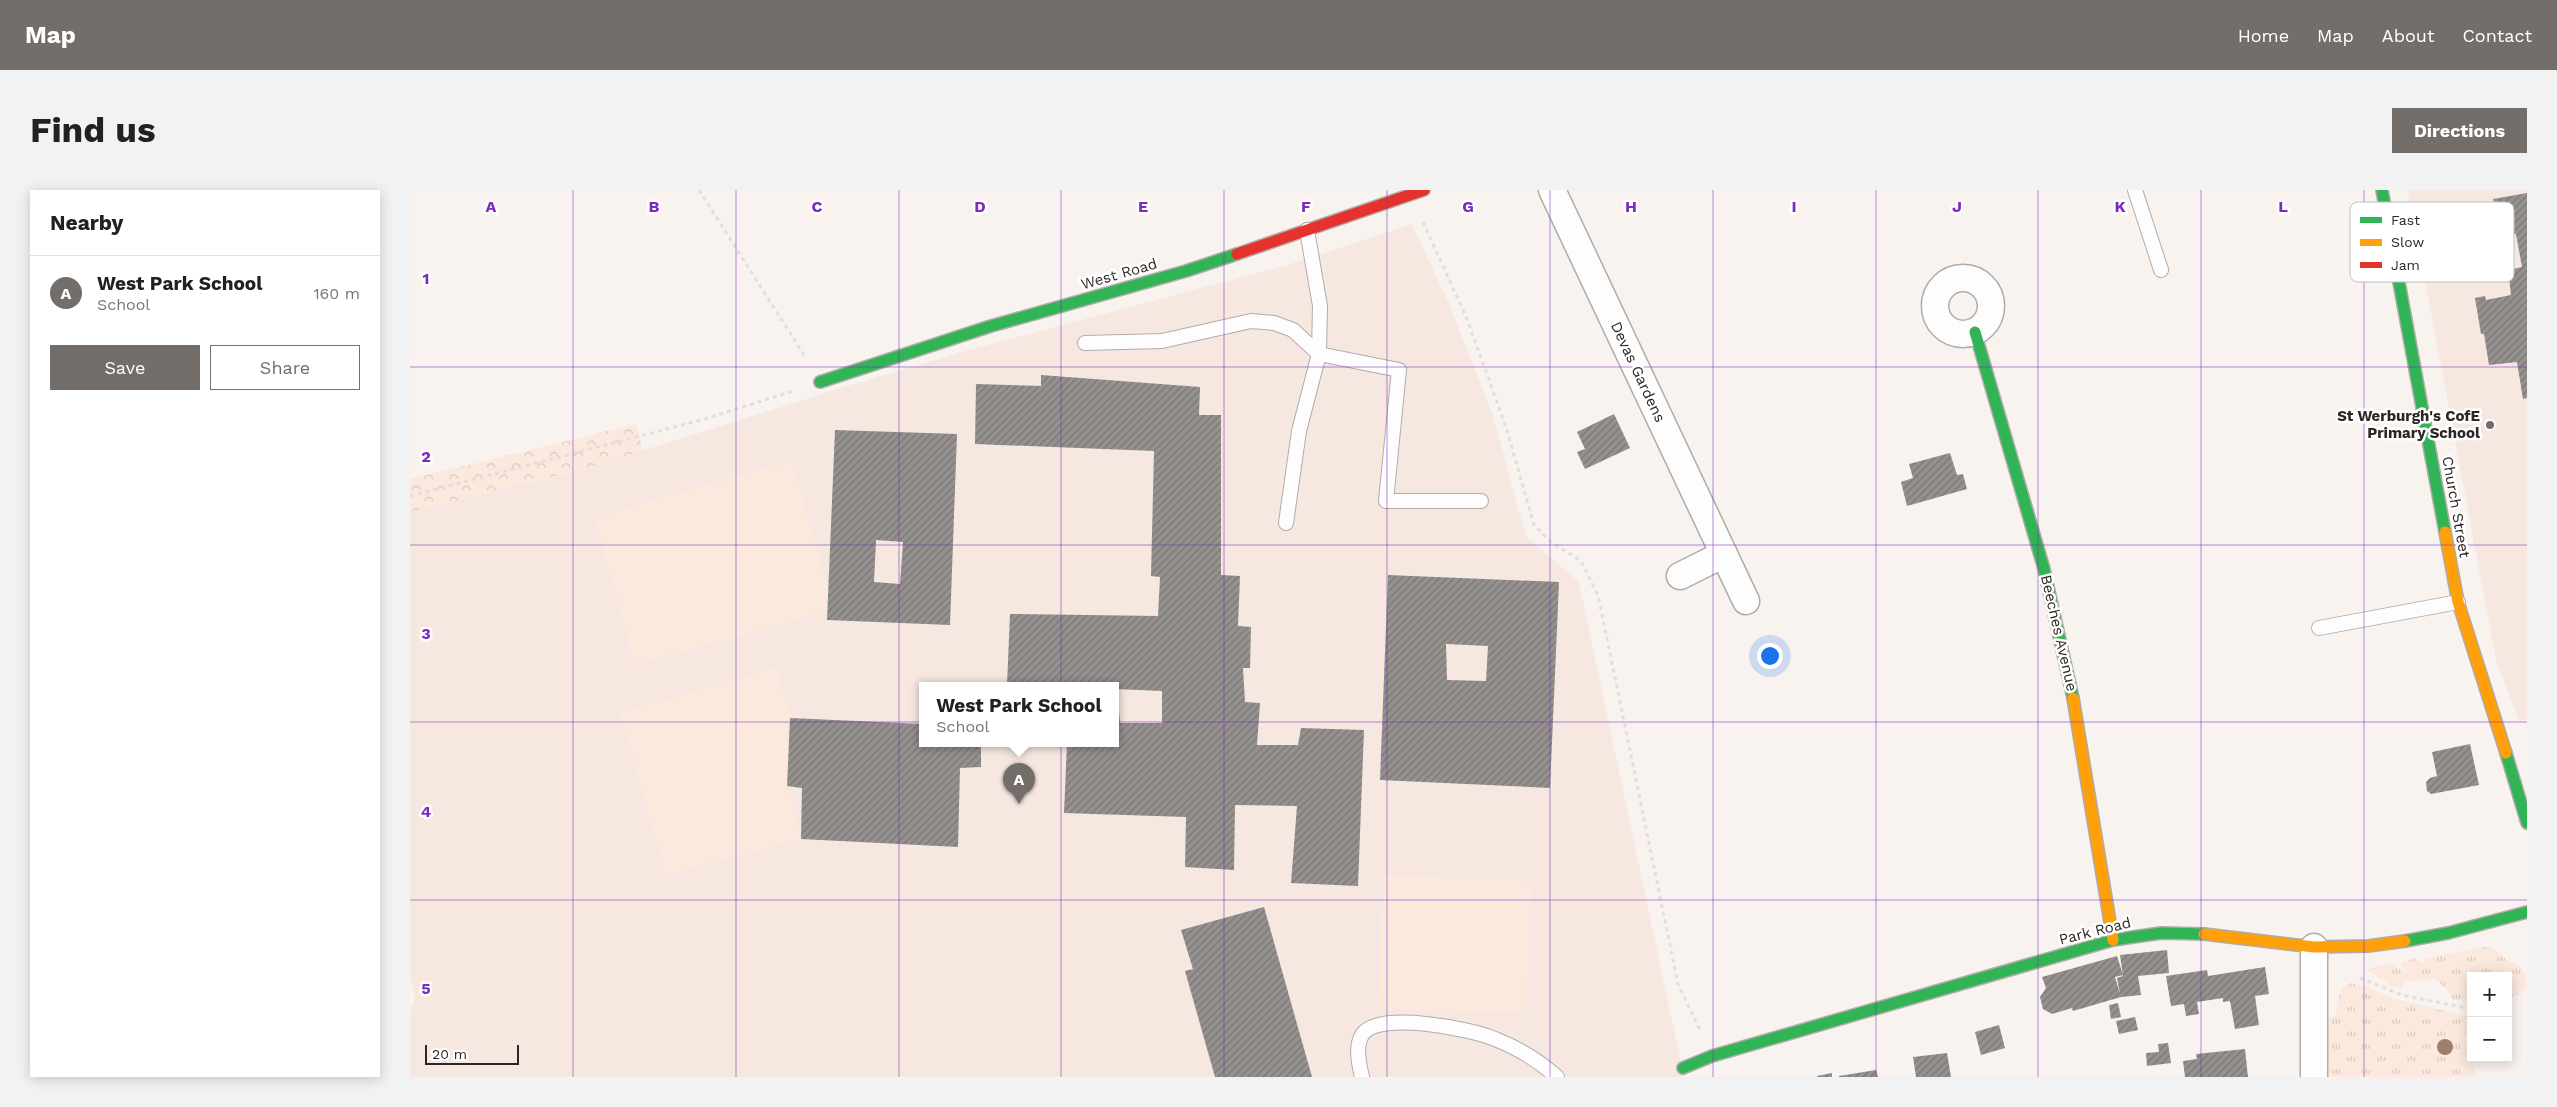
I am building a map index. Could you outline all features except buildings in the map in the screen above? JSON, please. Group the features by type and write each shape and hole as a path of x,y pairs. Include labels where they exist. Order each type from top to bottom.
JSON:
{"street":[{"name":"West Road","path":"820,382 990,326 1186,271 1307,230 1394,195 1411,194 1424,190"},
{"name":"Devas Gardens","path":"1552,190 1746,601"},
{"name":"Church Street","path":"2399,282 2458,602 2498,724 2527,823"},
{"name":"Beeches Avenue","path":"1976,332 2044,569 2070,677 2113,940"},
{"path":"1680,576 1724,554"},
{"name":"Park Road","path":"1683,1068 1712,1056 1919,994 2113,940 2144,934 2178,932 2314,947 2362,945 2421,937 2527,912"},
{"path":"2314,947 2314,1077"}],"lane":[{"path":"2135,190 2161,270"},
{"path":"1286,523 1299,431 1319,354 1320,306 1307,230"},
{"path":"1085,343 1162,341 1251,321 1274,323 1292,330 1319,354 1399,370 1386,501 1481,501"},
{"path":"2319,628 2458,602"},
{"path":"1362,1077 1358,1050 1362,1035 1372,1027 1385,1023 1447,1026 1494,1038 1538,1059 1556,1077"},
{"path":"1668,1077 1683,1068"}],"path":[{"path":"410,496 705,420 820,382 699,190"},
{"path":"1411,194 1467,319 1506,427 1534,525 1551,542 1581,561 1598,594 1678,984 1712,1056"},
{"path":"2358,976 2402,995 2467,1008"}],"shaded area":[{"name":"St Werburgh's CofE Primary School","path":"2408,190 2527,190 2527,719 2519,722 2496,660 2425,282 2514,282 2514,202 2410,202"},
{"path":"1412,224 1450,306 1492,413 1526,536 1579,582 1684,1077 410,1077 410,1011 415,997 410,981 410,512 587,468 965,351 1287,265"}],"green space":[{"path":"636,424 643,451 587,468 410,512 410,479"},
{"path":"792,461 828,590 828,611 635,665 595,517"},
{"path":"776,668 790,711 787,786 801,839 666,875 620,713"},
{"path":"1383,875 1531,881 1526,1013 1378,1008"},
{"path":"2484,947 2491,948 2502,954 2506,960 2520,966 2525,974 2527,989 2512,997 2512,972 2467,972 2467,1002 2452,999 2448,991 2436,979 2403,982 2402,990 2391,986 2367,969 2392,962 2406,973 2401,963 2416,958 2420,963 2424,962 2425,958"},
{"path":"2352,983 2365,986 2394,999 2467,1016 2467,1036 2464,1037 2467,1046 2467,1062 2472,1062 2477,1077 2324,1077 2329,1017 2336,1016 2337,1003 2342,988"}],"traffic: fast":[{"path":"2382,190 2384,202"},
{"path":"820,382 991,326 1186,271 1237,254"},
{"path":"2399,282 2445,532"},
{"path":"1975,332 2044,569 2073,698"},
{"path":"2506,753 2527,823"},
{"path":"2405,941 2448,933 2527,912"},
{"path":"1683,1068 1712,1056 2113,940 2161,933 2204,934"}],"traffic: slow":[{"path":"2445,532 2458,602 2506,753"},
{"path":"2073,698 2113,940"},
{"path":"2204,934 2314,947 2368,946 2405,941"}],"traffic: jam":[{"path":"1237,254 1424,190"}],"place":[{"name":"St Werburgh's CofE Primary School","path":"2490,425"},
{"name":"West Park School","path":"1019,804"}]}
